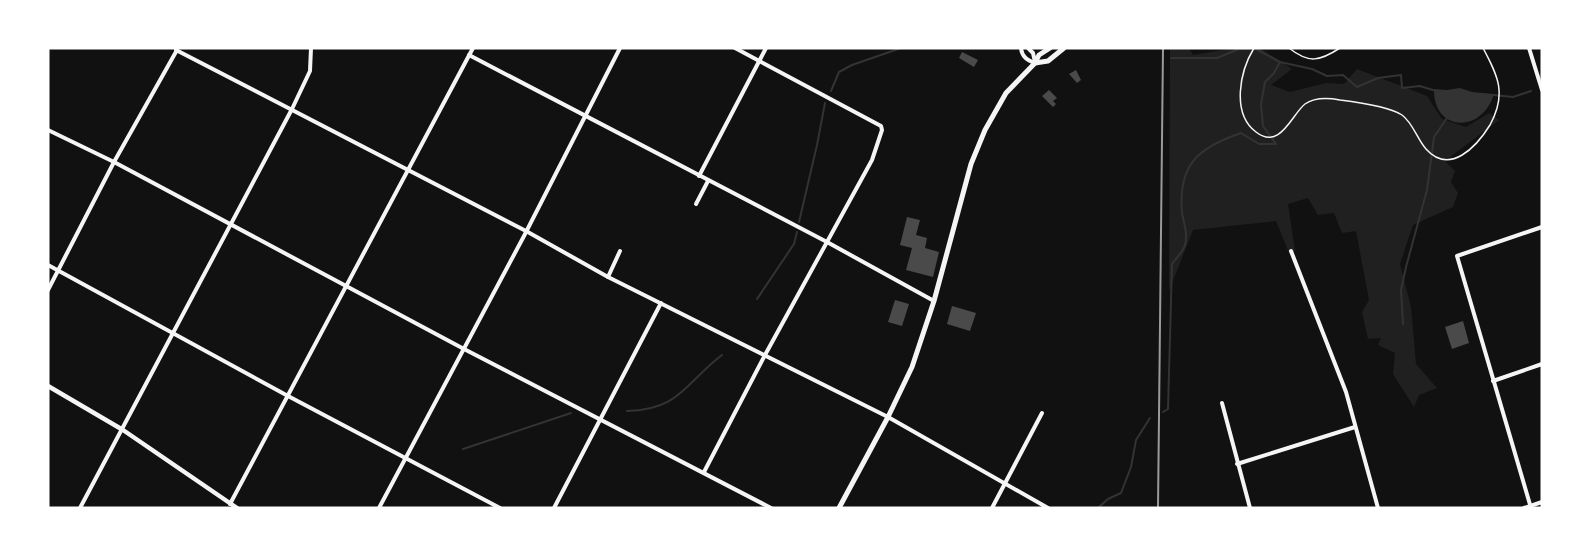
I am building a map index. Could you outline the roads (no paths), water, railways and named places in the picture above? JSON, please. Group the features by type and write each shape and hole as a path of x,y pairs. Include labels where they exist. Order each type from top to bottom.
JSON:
{"main road":[{"path":"839,508 912,367 934,301 971,164 985,129 1006,93 1035,63 1039,55 1050,48"},
{"path":"1035,63 1048,61 1064,48"}],"street":[{"path":"80,508 292,109 310,71 311,48"},
{"path":"229,506 473,48"},
{"path":"379,508 620,48"},
{"path":"704,472 872,160 882,130 881,126 735,48"},
{"path":"699,176 766,48"},
{"path":"1021,48 1027,60 1035,63"},
{"path":"1028,48 1033,53 1035,63"},
{"path":"1529,48 1542,90"},
{"path":"48,290 114,162 177,49 526,231 608,277 888,417 1048,508"},
{"path":"469,55 827,242 934,301"},
{"path":"48,130 114,162 464,349 771,508"},
{"path":"696,204 708,181"},
{"path":"1530,507 1457,256 1542,227"},
{"path":"608,277 620,251"},
{"path":"1291,251 1346,392 1378,508"},
{"path":"48,265 500,508"},
{"path":"554,508 661,303"},
{"path":"1493,381 1542,364"},
{"path":"48,386 123,430 229,506 237,508"},
{"path":"1222,403 1250,508"},
{"path":"992,508 1042,413"},
{"path":"1237,464 1355,427"},
{"path":"1524,508 1542,502"}],"waterway":[{"path":"831,91 839,72 852,65 901,48"},
{"path":"1171,58 1217,58 1239,49 1254,48 1280,62 1312,69 1327,76 1343,75 1357,87 1378,78 1401,75 1402,88 1420,86 1436,91"},
{"path":"1163,412 1168,409 1172,264 1183,250 1186,241 1182,213 1183,182 1187,171 1202,152 1226,139 1241,133 1259,144 1276,144 1263,126 1261,104 1265,82 1280,62"},
{"path":"1493,95 1513,97 1531,91"},
{"path":"799,222 825,103"},
{"path":"1403,324 1401,290 1427,190 1434,137 1447,118"},
{"path":"757,299 794,244 797,232"},
{"path":"627,411 659,406 671,400 722,355"},
{"path":"463,449 571,413"},
{"path":"1098,508 1108,499 1121,493 1131,467 1136,440 1150,418"}],"railway":[{"path":"1158,508 1163,48"}]}
